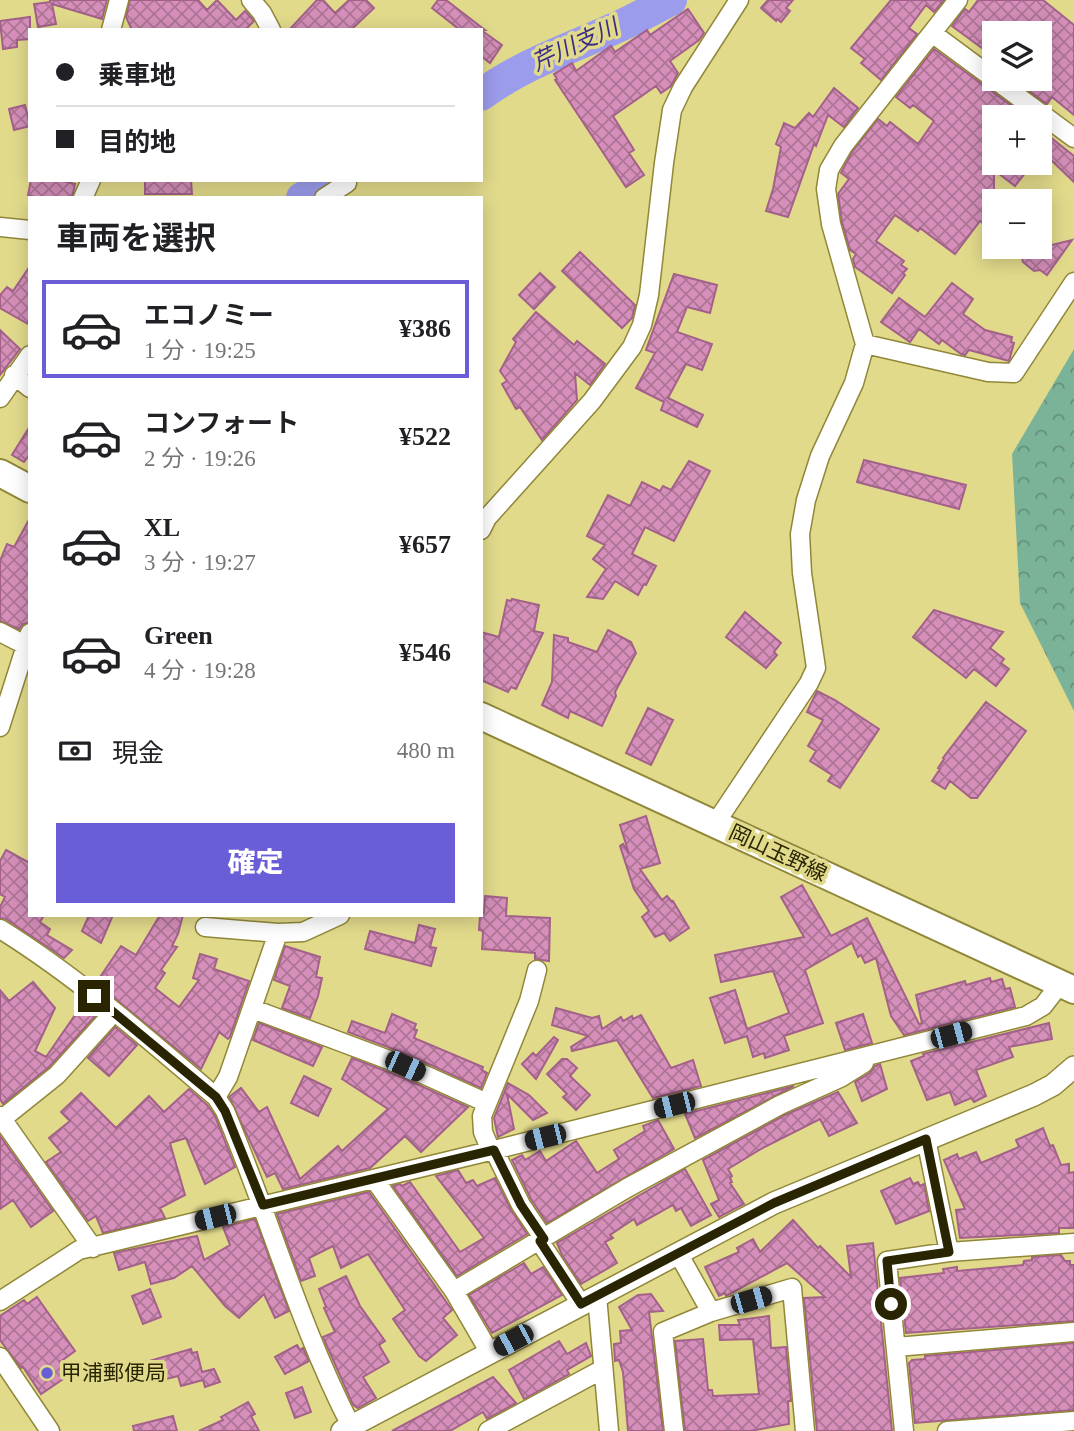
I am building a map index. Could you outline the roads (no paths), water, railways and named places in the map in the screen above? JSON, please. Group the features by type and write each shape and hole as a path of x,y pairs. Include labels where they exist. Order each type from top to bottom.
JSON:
{"main road":[{"path":"0,473 28,488"},
{"name":"岡山玉野線","path":"483,717 1067,987"}],"street":[{"path":"112,28 119,0"},
{"path":"251,0 262,12 270,28"},
{"path":"483,526 487,518 592,401 632,347 642,326 649,295 672,110 739,0"},
{"path":"715,824 809,683 816,668 802,573 800,534 806,500 820,456 854,383 864,344 831,224 826,189 829,170 843,146 958,0"},
{"path":"932,33 1074,138"},
{"path":"327,196 346,182"},
{"path":"0,227 28,230"},
{"path":"864,344 988,372 1014,373 1074,282"},
{"path":"0,398 28,358"},
{"path":"14,375 28,386"},
{"path":"0,632 28,639 0,727"},
{"path":"205,927 278,933 303,932 336,917"},
{"path":"0,929 36,952 216,1097 225,1111 263,1205 305,1326 346,1429 774,1203 1034,1095 1053,1085 1074,1067"},
{"path":"216,1097 228,1077 278,933"},
{"path":"537,970 529,1002 482,1116 483,1132 542,1240 589,1300 603,1369 609,1431"},
{"path":"0,1301 79,1250 1026,1016 1067,987"},
{"path":"253,1009 405,1066 488,1102"},
{"path":"93,1248 0,1116 7,1115 57,1075 113,1013"},
{"path":"454,1292 627,1188 780,1105 840,1078 876,1055"},
{"path":"926,1139 949,1252"},
{"path":"374,1179 454,1292 490,1353"},
{"path":"904,1431 887,1261 949,1252 1074,1243"},
{"path":"678,1253 711,1312"},
{"path":"674,1431 663,1332 711,1312 792,1288 805,1431"},
{"path":"896,1347 1074,1332"},
{"path":"0,1357 50,1431"},
{"path":"488,1431 507,1426 603,1369"},
{"path":"947,1431 1074,1421"}],"waterway":[{"name":"芹川支川","path":"483,94 532,65 671,0"},
{"name":"芹川支川","path":"306,196 335,182"}],"place":[{"name":"甲浦郵便局","path":"47,1373"}]}
